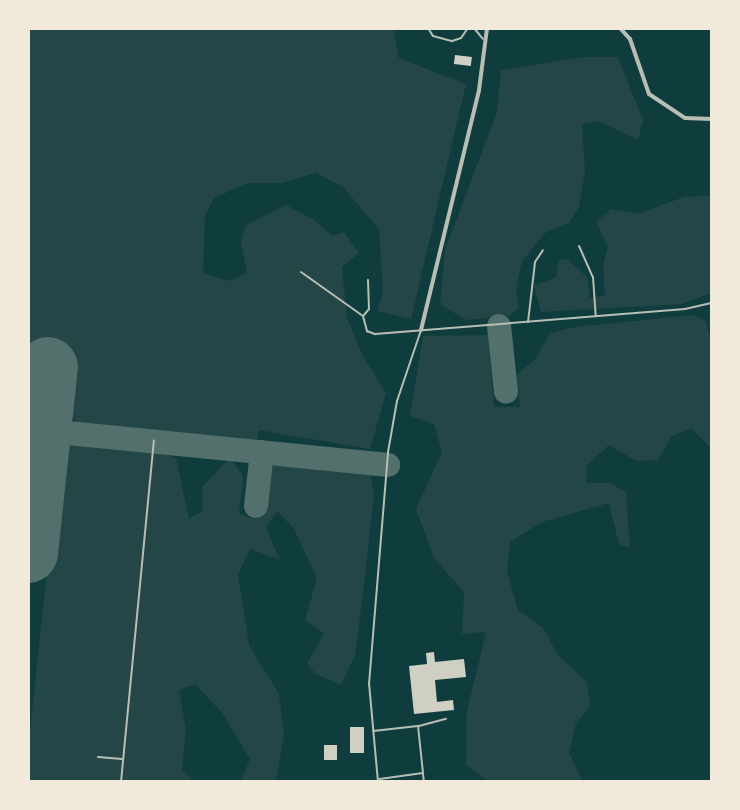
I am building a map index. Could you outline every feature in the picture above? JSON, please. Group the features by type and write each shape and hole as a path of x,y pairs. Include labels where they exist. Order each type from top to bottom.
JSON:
{"street":[{"path":"421,330 479,90 483,39 487,28"},
{"path":"620,28 630,39 649,94 655,100 685,118 712,119"}],"lane":[{"path":"428,28 433,36 452,41 461,38 468,28"},
{"path":"474,28 483,39"},
{"path":"579,246 593,277 596,317"},
{"path":"528,323 535,262 543,250"},
{"path":"301,272 363,316 367,331 375,334 596,317 712,303"},
{"path":"363,316 369,309 368,280"},
{"path":"421,330 391,425 369,684 378,780 423,773"},
{"path":"121,782 154,441"},
{"path":"373,731 446,719"},
{"path":"418,726 424,782"},
{"path":"98,757 123,760"}],"shaded area":[{"path":"28,28 393,28 399,58 466,84 411,319 377,311 383,293 379,229 342,186 316,173 282,183 248,183 214,198 205,216 203,273 230,281 247,273 241,242 246,225 286,205 316,221 332,236 344,232 359,253 342,267 347,318 362,354 386,393 370,449 259,430 257,442 79,424 65,410 68,366 28,361"},
{"path":"586,57 618,57 643,120 638,140 599,121 582,124 585,171 579,207 569,223 545,233 522,261 516,289 519,308 509,316 466,320 440,304 445,250 497,112 501,70"},
{"path":"712,195 712,293 681,304 541,312 534,285 556,278 559,260 567,259 587,277 590,298 605,295 603,266 608,246 596,222 611,209 637,214 684,197"},
{"path":"693,315 706,321 712,345 712,449 691,428 672,436 658,460 636,461 609,445 587,465 586,483 610,483 626,492 630,548 619,544 609,503 542,522 510,542 507,571 518,610 544,629 557,654 587,682 590,706 576,723 569,753 583,782 489,782 466,765 467,711 486,632 462,634 464,592 434,558 416,509 442,452 434,424 410,416 423,336 488,335 494,407 520,407 517,375 536,358 550,333 575,327"},
{"path":"72,442 130,450 144,444 176,458 189,519 203,511 202,487 230,458 243,476 239,514 256,519 265,514 267,499 263,481 267,465 281,466 287,461 347,463 370,472 374,495 355,655 341,685 316,674 307,664 324,633 305,620 317,578 294,529 277,511 266,528 280,560 250,549 238,574 249,645 279,694 284,734 276,782 241,782 250,759 222,713 195,684 179,690 186,730 182,769 193,782 28,782 28,750 59,457"}],"building":[{"path":"455,55 472,57 471,66 454,64"},
{"path":"434,652 435,662 464,659 466,677 435,680 437,702 453,700 454,710 414,714 409,666 427,664 426,653"},
{"path":"350,727 364,727 364,753 350,753"},
{"path":"324,745 337,745 337,760 324,760"}],"taxiway":[{"path":"499,326 506,392"},
{"path":"28,429 388,465"},
{"path":"256,506 262,452"}],"runway":[{"path":"28,553 48,367"}]}
